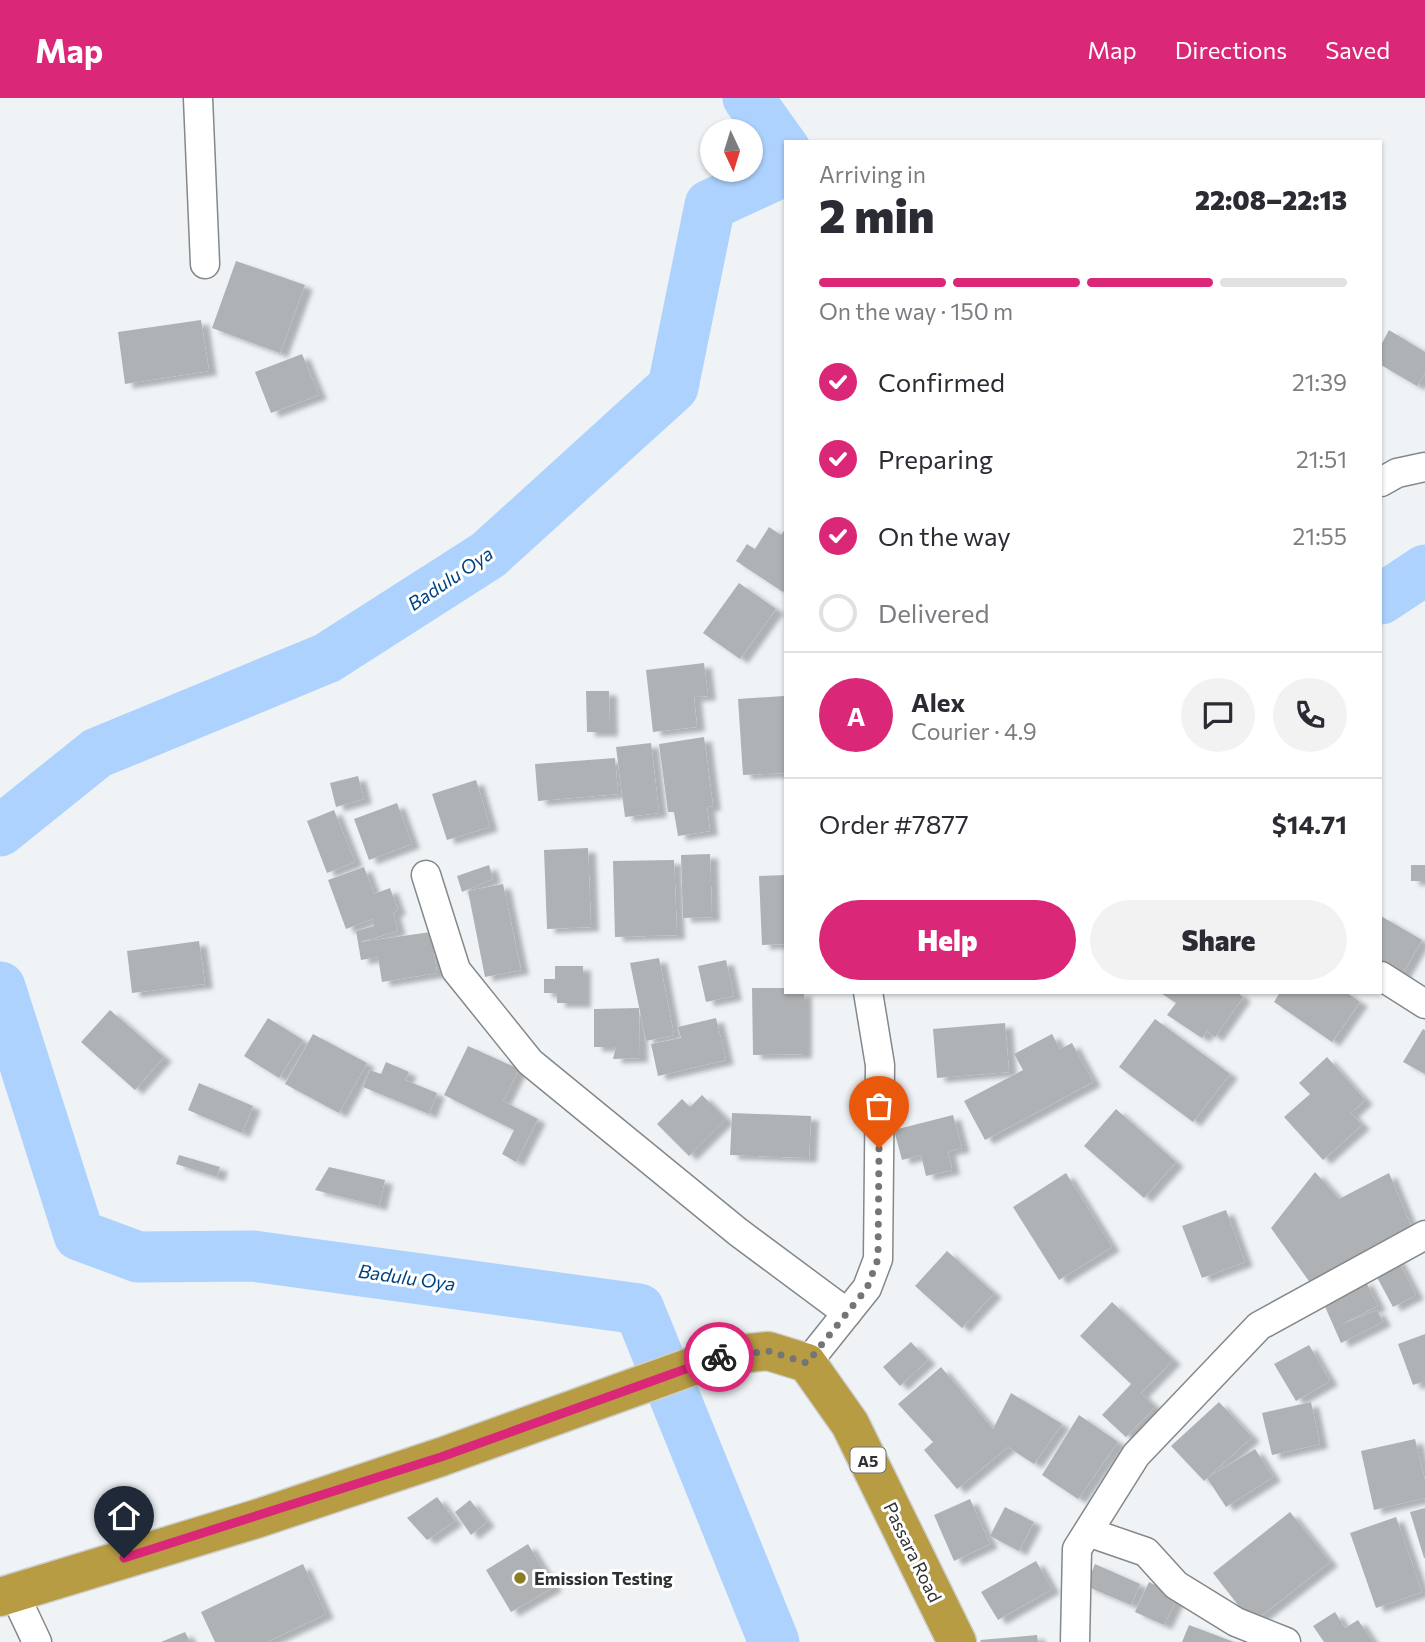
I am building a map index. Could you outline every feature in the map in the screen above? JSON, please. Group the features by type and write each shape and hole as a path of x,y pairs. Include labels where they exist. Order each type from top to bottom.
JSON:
{"highway":[{"path":"7,1595 256,1519 441,1457 721,1356 768,1351 807,1363"},
{"name":"Passara Road","path":"807,1363 850,1424 957,1642"}],"street":[{"path":"198,98 205,264"},
{"path":"1382,481 1397,473 1425,467"},
{"path":"426,874 456,970 530,1062 738,1232 847,1313"},
{"path":"1382,977 1425,1004"},
{"path":"807,1363 867,1288 878,1259 880,1065 868,994"},
{"path":"1075,1642 1077,1549 1136,1455 1259,1326 1425,1234"},
{"path":"1088,1532 1146,1552 1176,1585 1236,1622 1286,1642"},
{"path":"7,1595 37,1642"}],"building":[{"path":"236,261 305,285 280,353 212,328"},
{"path":"201,320 209,371 125,384 118,332"},
{"path":"1389,330 1425,352 1425,373 1417,386 1382,366 1382,343"},
{"path":"302,354 319,395 271,413 255,372"},
{"path":"769,527 781,535 784,531 783,592 736,561 747,544 755,549"},
{"path":"739,583 776,609 740,659 703,633"},
{"path":"704,663 708,696 694,697 697,727 653,732 646,670"},
{"path":"586,691 609,691 610,732 587,732"},
{"path":"784,696 784,773 743,775 738,699"},
{"path":"704,737 713,806 707,807 710,831 678,836 674,812 668,812 659,744"},
{"path":"651,743 659,813 625,817 616,747"},
{"path":"615,758 618,794 538,801 535,764"},
{"path":"358,776 364,799 336,807 330,783"},
{"path":"476,780 490,827 447,840 432,794"},
{"path":"397,803 412,844 369,860 354,819"},
{"path":"334,810 355,862 327,873 307,821"},
{"path":"588,848 591,927 547,929 544,850"},
{"path":"710,854 712,917 683,918 681,855"},
{"path":"674,860 677,935 615,937 613,861"},
{"path":"489,865 493,879 462,892 457,876"},
{"path":"1411,865 1425,865 1425,881 1411,881"},
{"path":"364,867 374,894 390,888 398,910 393,913 398,931 360,942 431,932 437,973 382,982 378,957 361,960 356,931 374,926 372,919 346,929 328,880"},
{"path":"784,875 784,944 762,945 759,876"},
{"path":"503,884 521,970 485,977 468,891"},
{"path":"1382,917 1422,940 1400,978 1382,967"},
{"path":"199,941 205,984 132,993 127,951"},
{"path":"659,958 674,1035 646,1041 630,963"},
{"path":"726,960 734,996 706,1002 698,966"},
{"path":"555,966 583,966 583,1003 557,1003 557,993 544,993 544,979 555,979"},
{"path":"752,988 784,988 784,994 804,994 804,1054 753,1055"},
{"path":"1162,994 1239,994 1243,997 1215,1037 1207,1031 1202,1038 1167,1015 1176,1003"},
{"path":"1279,994 1349,994 1360,1002 1332,1042 1274,1002"},
{"path":"639,1008 640,1058 613,1059 616,1047 594,1047 594,1009"},
{"path":"110,1010 164,1057 135,1090 81,1042"},
{"path":"268,1018 303,1040 279,1078 244,1056"},
{"path":"716,1018 726,1060 658,1076 651,1044 681,1038 678,1027"},
{"path":"1155,1019 1230,1074 1193,1122 1119,1067"},
{"path":"1005,1023 1009,1072 937,1078 933,1029"},
{"path":"1423,1029 1425,1030 1425,1074 1403,1062"},
{"path":"313,1034 367,1063 339,1113 285,1084"},
{"path":"1052,1034 1060,1049 1072,1043 1093,1082 985,1140 964,1101 1023,1070 1014,1054"},
{"path":"468,1046 519,1069 503,1101 538,1119 516,1162 502,1154 514,1130 444,1095"},
{"path":"1327,1057 1365,1100 1351,1113 1362,1125 1323,1160 1284,1117 1310,1094 1299,1083"},
{"path":"386,1062 409,1072 405,1080 437,1093 429,1114 363,1087 370,1070 381,1074"},
{"path":"199,1083 253,1106 242,1133 188,1110"},
{"path":"702,1095 726,1119 689,1156 657,1124 682,1099 690,1107"},
{"path":"1116,1109 1176,1162 1144,1198 1084,1146"},
{"path":"732,1113 811,1116 809,1158 730,1155"},
{"path":"953,1115 962,1148 948,1151 952,1170 926,1176 921,1155 902,1160 894,1130"},
{"path":"179,1155 220,1167 217,1177 176,1164"},
{"path":"329,1167 385,1180 379,1206 315,1190"},
{"path":"1315,1172 1339,1199 1389,1173 1412,1228 1311,1284 1271,1228"},
{"path":"1066,1173 1112,1247 1059,1280 1013,1207"},
{"path":"1226,1210 1245,1262 1202,1278 1182,1226"},
{"path":"947,1251 994,1293 962,1328 915,1286"},
{"path":"1396,1257 1416,1295 1393,1307 1373,1270"},
{"path":"1365,1280 1378,1306 1340,1325 1377,1310 1383,1322 1341,1343 1323,1302"},
{"path":"1112,1302 1173,1360 1141,1393 1155,1407 1126,1437 1102,1415 1131,1384 1080,1336"},
{"path":"1425,1334 1425,1381 1413,1385 1398,1344"},
{"path":"911,1342 928,1360 900,1386 883,1367"},
{"path":"1309,1345 1330,1381 1296,1401 1274,1364"},
{"path":"941,1367 993,1429 1011,1393 1062,1424 1034,1464 1008,1447 957,1489 924,1450 933,1442 898,1404"},
{"path":"1219,1402 1252,1437 1204,1481 1171,1446"},
{"path":"1311,1402 1320,1444 1272,1455 1262,1413"},
{"path":"1079,1415 1118,1442 1078,1499 1042,1475"},
{"path":"1415,1439 1425,1480 1425,1498 1374,1510 1361,1451"},
{"path":"1255,1449 1273,1477 1226,1507 1207,1478"},
{"path":"437,1497 455,1521 427,1540 407,1518"},
{"path":"970,1499 990,1544 954,1561 934,1515"},
{"path":"470,1500 487,1522 471,1535 455,1512"},
{"path":"1005,1507 1034,1522 1019,1551 990,1536"},
{"path":"1425,1508 1425,1558 1424,1558 1410,1512"},
{"path":"1290,1512 1330,1562 1252,1623 1213,1573"},
{"path":"1396,1517 1422,1592 1376,1608 1350,1533"},
{"name":"Emission Testing","path":"528,1544 554,1587 511,1612 486,1570"},
{"path":"1036,1561 1052,1589 998,1620 981,1592"},
{"path":"303,1564 326,1614 267,1642 215,1642 201,1612"},
{"path":"1095,1564 1140,1584 1131,1605 1086,1586"},
{"path":"1149,1582 1178,1596 1164,1625 1135,1612"},
{"path":"1335,1612 1345,1628 1358,1620 1373,1642 1324,1642 1313,1626"},
{"path":"1189,1625 1234,1642 1182,1642"},
{"path":"185,1632 190,1642 161,1642"},
{"path":"1037,1635 1038,1642 980,1640"}],"waterway":[{"path":"748,98 784,148"},
{"name":"Badulu Oya","path":"0,831 97,753 327,658 488,555 673,387 710,205 784,171"},
{"name":"Badulu Oya","path":"1382,598 1425,570"},
{"name":"Badulu Oya","path":"0,987 79,1235 138,1257 253,1256 639,1309 774,1642"}],"way so far":[{"path":"719,1357 768,1351 807,1363 867,1288 878,1259 879,1148"}],"place":[{"name":"Emission Testing","path":"520,1578"}],"route":[{"path":"124,1558 256,1519 441,1457 719,1357"}]}
